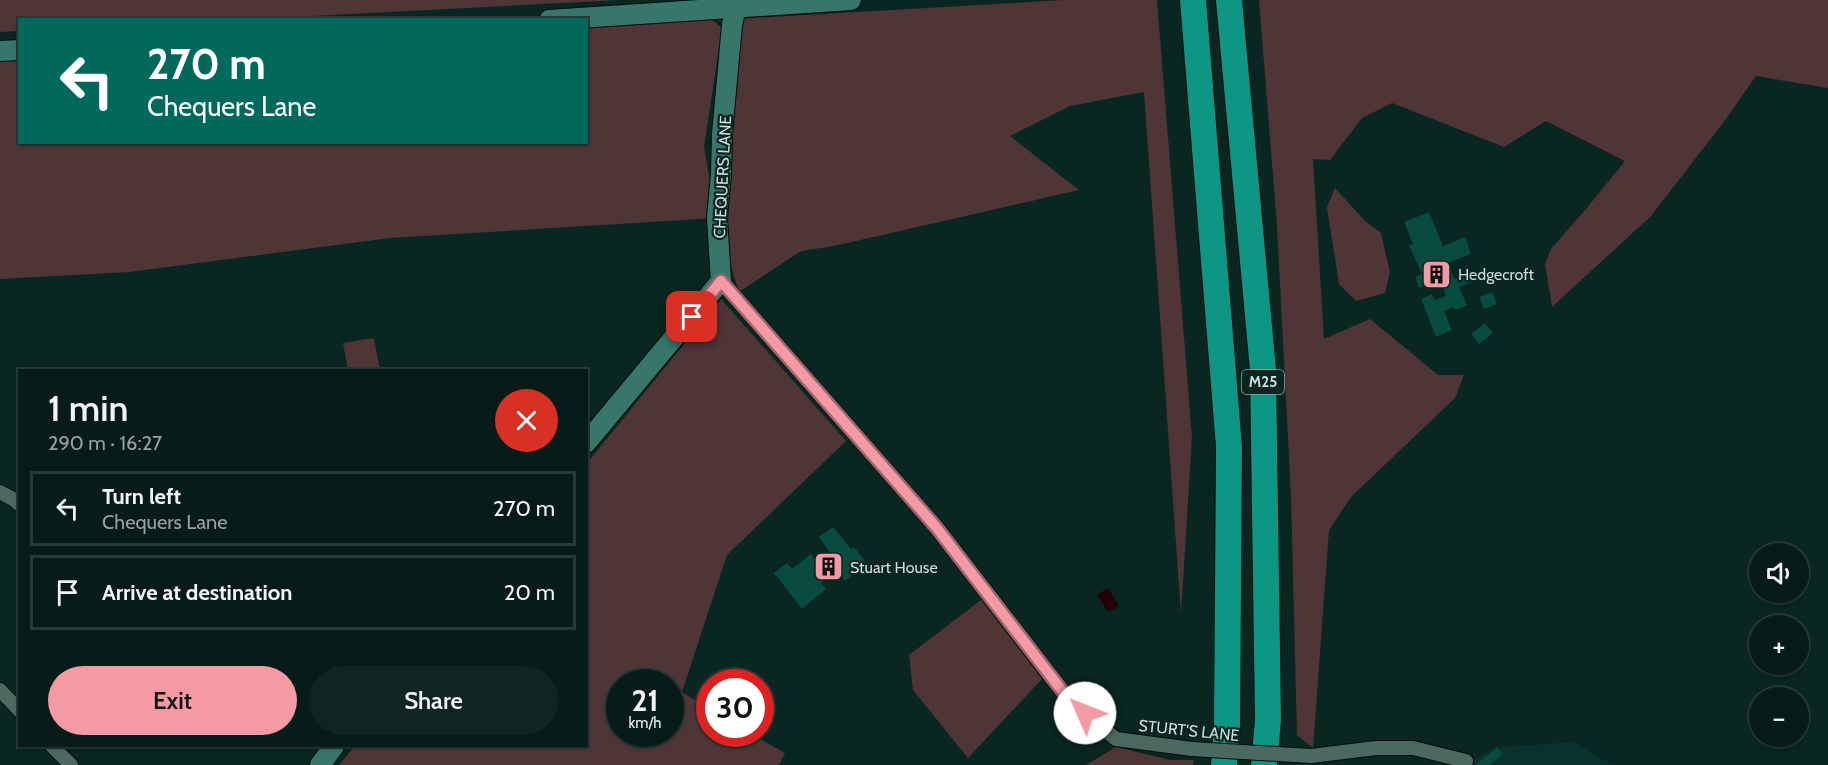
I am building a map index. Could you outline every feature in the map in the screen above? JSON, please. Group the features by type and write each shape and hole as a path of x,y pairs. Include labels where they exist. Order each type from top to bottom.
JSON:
{"highway":[{"name":"M25","path":"1193,0 1229,447 1227,727 1224,765"},
{"name":"M25","path":"1229,0 1263,370 1268,720 1264,765"}],"main road":[{"path":"578,18 851,0"},
{"name":"CHEQUERS LANE","path":"721,281 717,218 729,58 736,7"},
{"path":"0,51 18,50"},
{"path":"588,440 721,281"},
{"path":"320,765 333,747"}],"street":[{"name":"STURT'S LANE","path":"721,281 936,527 1070,701 1116,739 1192,749 1311,756 1376,748 1413,748 1466,761"},
{"path":"0,492 18,503"},
{"path":"0,690 18,709"},
{"path":"53,747 70,765"}],"shaded area":[{"path":"0,0 620,0 271,18 18,18 18,31 0,32"},
{"path":"1065,0 1157,0 1192,437 1181,614 1144,92 1070,106 1010,136 1079,190 834,246 801,251 739,292 716,218 390,238 129,272 0,279 0,55 18,54 18,144 588,144 588,24 710,18 722,28 704,147 716,215 734,19"},
{"path":"1259,0 1828,0 1828,88 1756,76 1651,216 1552,307 1545,264 1551,249 1625,161 1546,121 1504,147 1392,103 1362,118 1330,160 1313,159 1324,339 1370,319 1438,375 1464,375 1455,398 1351,497 1329,530 1313,748 1297,735 1291,496 1277,226"},
{"path":"1335,188 1365,221 1381,233 1390,272 1385,293 1356,301 1339,284 1327,207"},
{"path":"721,299 846,441 727,555 684,686 684,669 606,669 606,747 684,747 684,693 696,701 696,747 774,747 785,753 779,765 339,765 354,747 588,747 588,462"},
{"path":"374,338 380,369 348,369 343,343"},
{"path":"1108,588 1119,606 1108,612 1097,595"},
{"path":"981,600 1042,679 968,758 913,690 909,655"},
{"path":"1573,742 1613,765 1463,765 1497,747"},
{"path":"1116,747 1170,760 1194,760 1193,765 1086,765"}],"building":[{"name":"Hedgecroft","path":"1429,212 1443,246 1465,237 1471,254 1448,263 1454,279 1469,274 1472,282 1459,287 1467,305 1455,310 1453,307 1444,311 1452,330 1436,337 1421,299 1432,294 1435,300 1446,296 1440,280 1419,288 1415,277 1422,274 1409,245 1413,244 1404,222"},
{"path":"1492,292 1497,304 1484,309 1479,297"},
{"path":"1485,323 1493,333 1479,344 1471,334"},
{"name":"Stuart House","path":"833,527 851,549 854,547 867,564 845,581 837,570 821,583 826,589 802,609 774,573 787,563 792,569 811,554 816,561 829,551 819,537"},
{"path":"1497,747 1503,754 1490,765 1476,765"}],"place":[{"name":"Hedgecroft","path":"1437,274"},
{"name":"Stuart House","path":"829,567"}],"route":[{"path":"692,317 721,281 936,527 1070,701 1085,713"}]}
